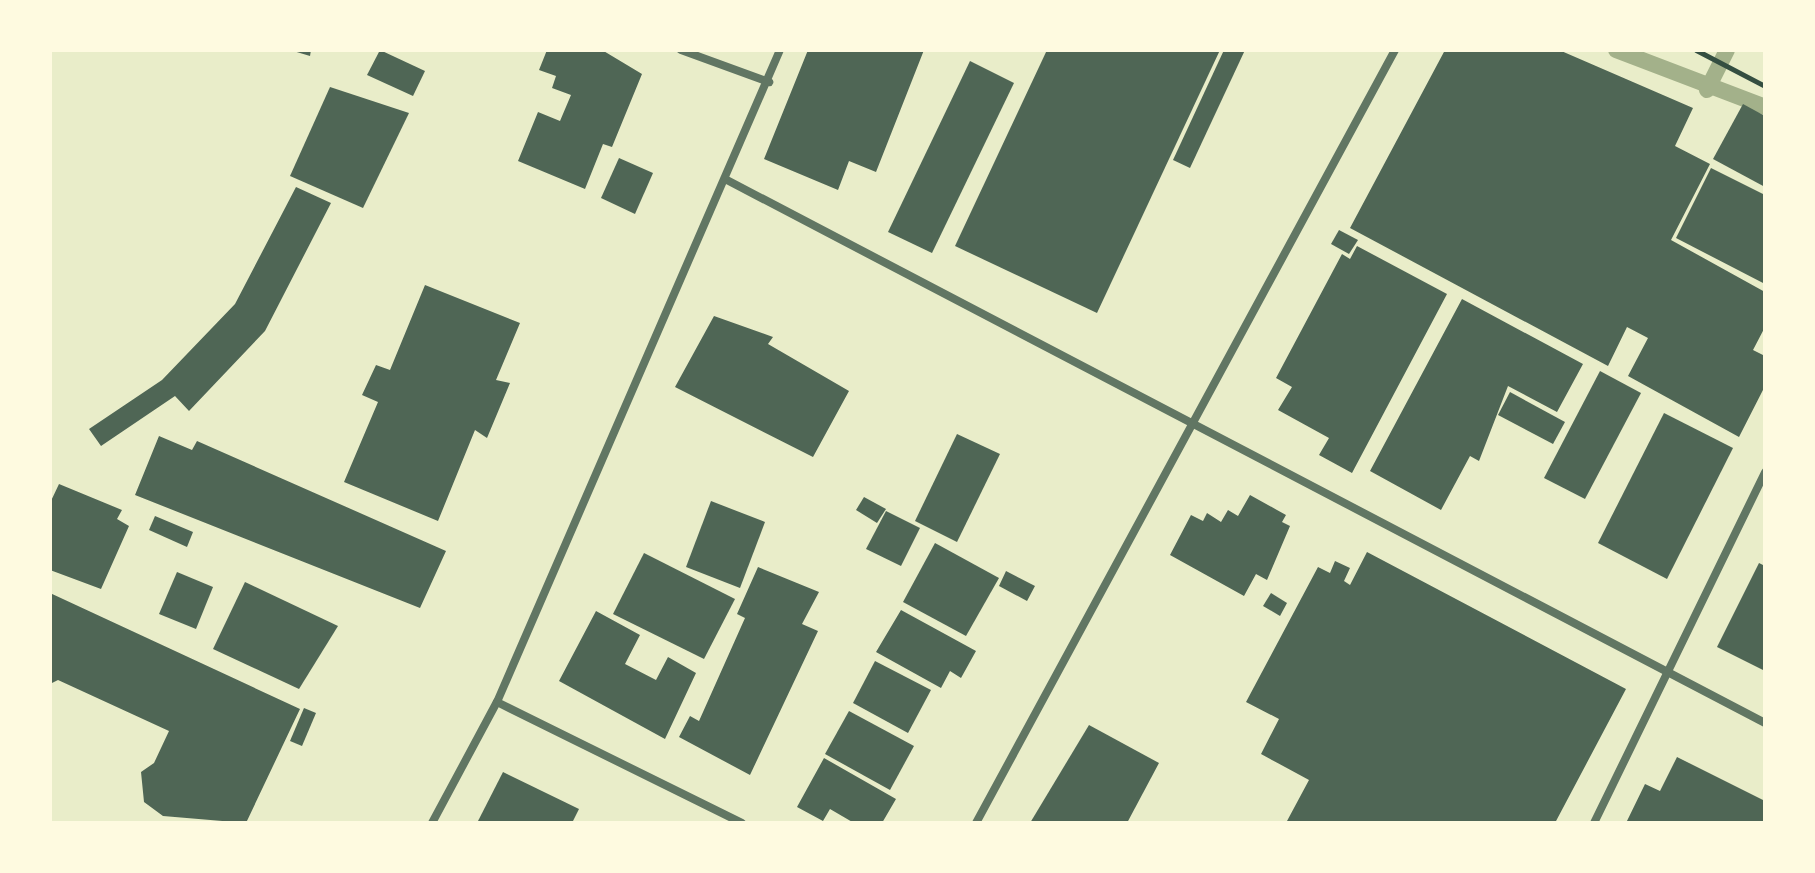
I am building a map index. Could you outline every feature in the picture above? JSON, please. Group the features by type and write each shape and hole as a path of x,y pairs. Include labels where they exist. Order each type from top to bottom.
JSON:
{"street":[{"path":"681,50 769,82"},
{"path":"432,823 497,702 769,82 780,50"},
{"path":"976,823 1395,50"},
{"path":"725,179 1765,723"},
{"path":"1594,823 1765,473"},
{"path":"497,702 742,823"}],"path":[{"path":"1696,50 1703,60 1765,86"}],"building":[{"path":"290,50 311,50 310,56"},
{"path":"380,50 425,71 413,96 367,75"},
{"path":"547,50 602,50 642,74 612,147 603,144 585,189 518,161 538,112 560,121 571,95 552,88 556,76 539,70"},
{"path":"808,50 924,50 876,172 849,161 838,190 764,159"},
{"path":"1047,50 1220,50 1097,313 955,246"},
{"path":"1224,50 1245,50 1190,168 1173,160"},
{"path":"1445,50 1559,50 1693,108 1675,146 1710,164 1671,240 1765,292 1765,327 1753,350 1765,356 1765,386 1739,437 1628,376 1648,338 1627,327 1608,366 1350,228"},
{"path":"970,61 1014,83 932,253 888,232"},
{"path":"330,87 409,113 363,208 290,176"},
{"path":"1743,104 1765,116 1765,187 1713,159"},
{"path":"619,158 653,173 635,214 601,198"},
{"path":"1711,168 1765,195 1765,284 1676,238"},
{"path":"296,187 331,203 265,331 189,411 175,396 101,446 89,429 162,380 235,304"},
{"path":"1339,230 1358,240 1349,254 1331,244"},
{"path":"1357,246 1447,294 1352,473 1319,455 1329,438 1278,410 1292,387 1276,378 1342,254 1350,259"},
{"path":"425,285 520,323 496,380 510,383 487,438 475,430 438,521 344,482 378,402 362,395 376,365 390,370"},
{"path":"1462,299 1583,364 1557,412 1508,386 1479,461 1470,456 1441,510 1370,471"},
{"path":"714,316 773,337 768,344 849,391 813,457 675,387"},
{"path":"1600,371 1641,393 1585,499 1544,478"},
{"path":"1510,392 1565,422 1553,444 1498,415"},
{"path":"1664,413 1733,448 1667,579 1598,543"},
{"path":"957,434 1000,454 957,542 915,521"},
{"path":"159,436 192,450 197,441 446,551 420,608 135,495"},
{"path":"59,484 122,510 117,519 129,526 101,589 50,570 50,503"},
{"path":"1250,495 1286,515 1282,522 1290,526 1267,580 1256,574 1244,596 1170,555 1191,515 1203,521 1207,513 1221,522 1228,510 1238,516"},
{"path":"864,497 886,509 877,523 856,510"},
{"path":"711,501 765,522 740,588 686,567"},
{"path":"886,511 920,528 901,566 866,549"},
{"path":"155,516 193,532 187,547 149,530"},
{"path":"935,543 999,578 966,636 903,602"},
{"path":"1367,552 1626,689 1555,823 1287,821 1309,780 1261,754 1279,719 1246,702 1318,567 1330,573 1335,561 1350,568 1344,581 1350,585"},
{"path":"644,553 735,599 704,659 613,614"},
{"path":"1759,563 1765,566 1765,671 1717,647"},
{"path":"758,567 819,592 802,624 818,631 750,775 679,737 690,716 699,721 745,618 737,614"},
{"path":"1006,571 1035,586 1027,601 999,586"},
{"path":"177,572 213,587 196,629 159,614"},
{"path":"245,582 338,626 299,689 213,649"},
{"path":"50,593 300,709 246,823 163,816 144,802 141,772 154,763 169,731 58,680 50,684"},
{"path":"1271,593 1287,603 1280,616 1263,606"},
{"path":"901,610 976,651 961,678 950,671 941,688 876,652"},
{"path":"596,611 640,635 625,664 656,680 668,657 696,673 665,739 559,681"},
{"path":"875,661 931,690 908,733 853,703"},
{"path":"304,708 316,713 302,746 290,741"},
{"path":"849,711 914,746 890,790 825,754"},
{"path":"1089,725 1159,763 1127,823 1030,823"},
{"path":"1677,757 1765,801 1765,823 1626,823 1645,784 1660,791"},
{"path":"824,758 896,799 882,823 854,823 830,809 823,821 797,807"},
{"path":"503,772 579,809 572,823 477,823"}],"waterway":[{"path":"1616,50 1765,107"},
{"path":"1707,90 1727,50"}]}
